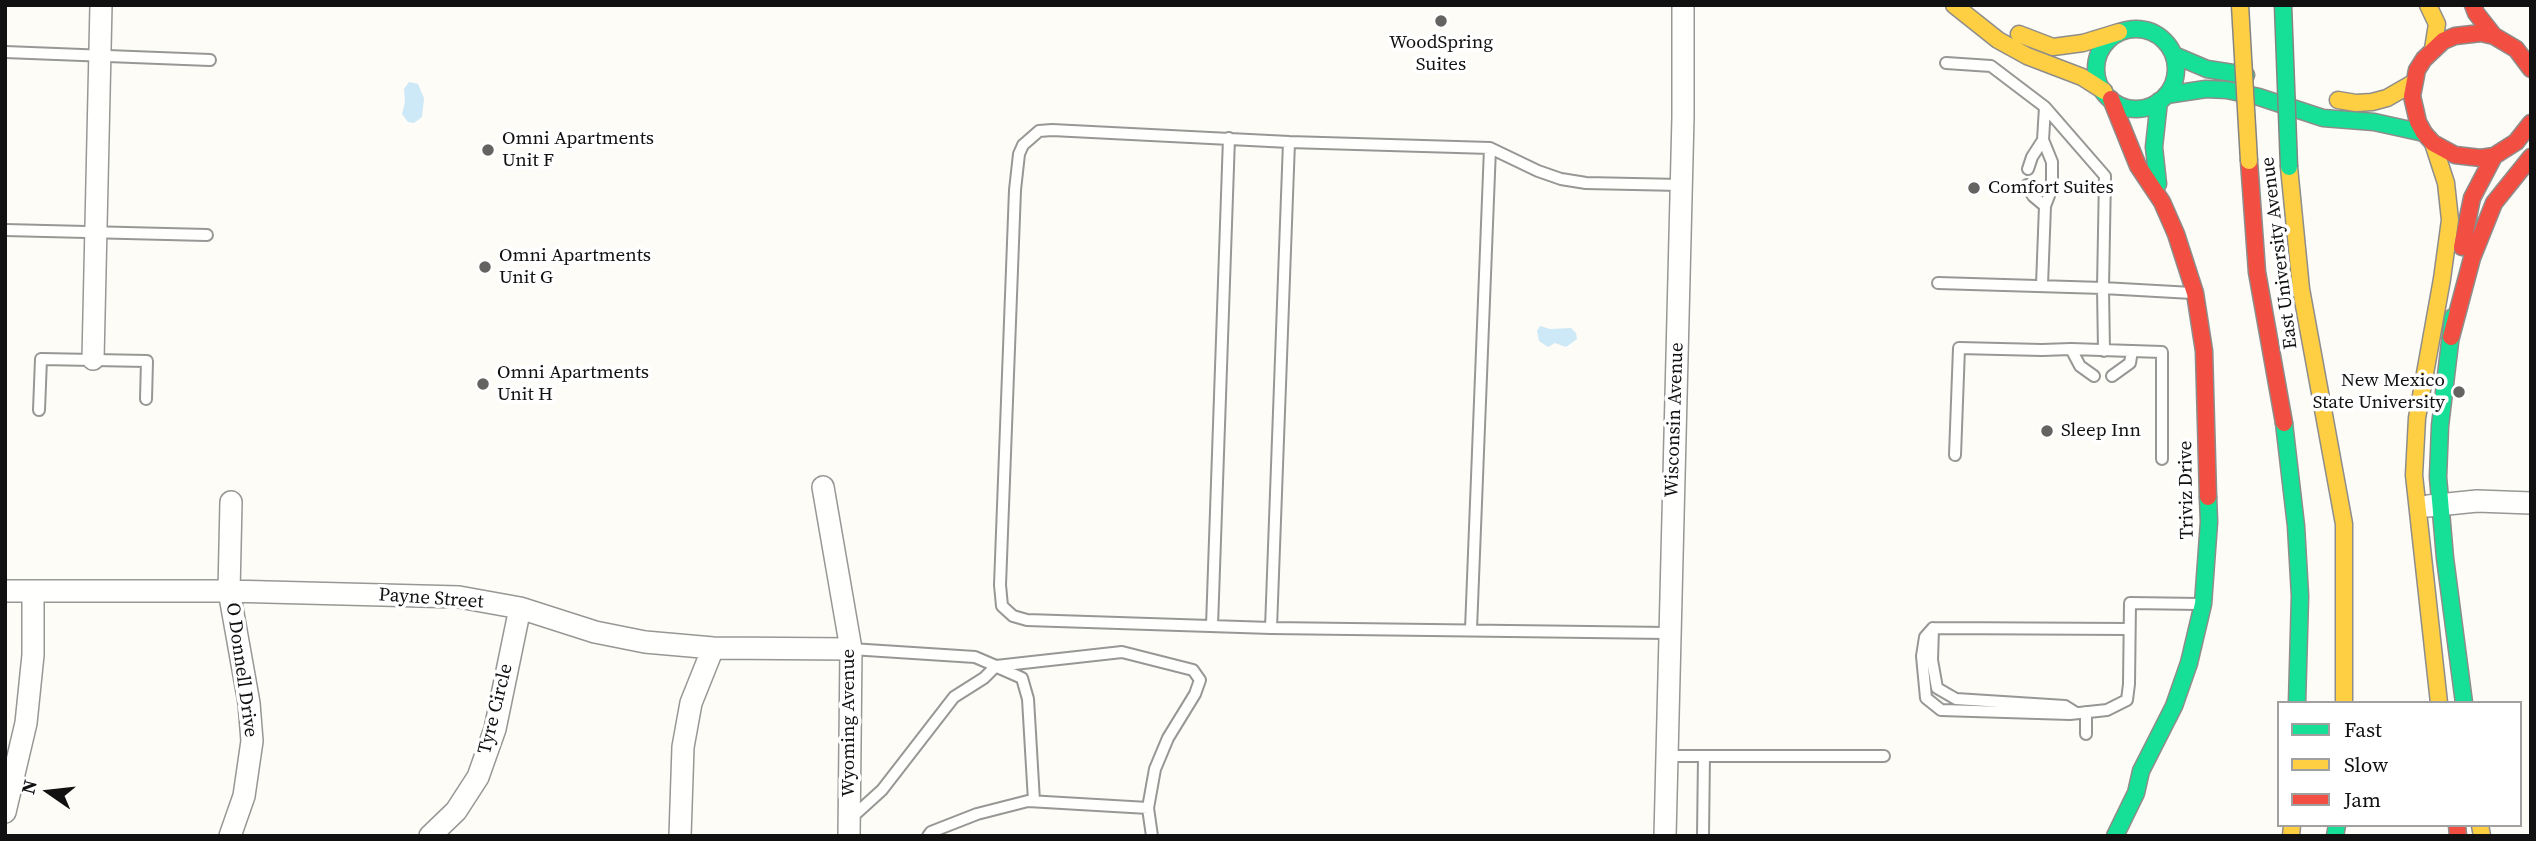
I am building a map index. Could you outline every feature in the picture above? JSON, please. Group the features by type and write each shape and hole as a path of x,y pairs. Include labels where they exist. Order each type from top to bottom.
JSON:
{"main road":[{"path":"1954,5 1998,40 2027,56 2082,77 2119,105 2140,108 2163,98 2206,89 2227,89 2323,118 2374,122 2428,138 2455,155 2468,158 2494,156 2516,142 2531,123"},
{"name":"East University Avenue","path":"2240,5 2257,272 2284,425 2296,526 2300,596 2297,701"},
{"name":"East University Avenue","path":"2283,5 2289,167 2301,289 2344,524 2344,701"},
{"path":"2428,5 2437,24 2433,49"},
{"path":"2473,5 2476,13 2500,39 2525,59 2531,69"},
{"path":"1977,21 2010,30 2053,47 2083,43 2123,31 2143,29 2153,33 2169,46 2174,55 2176,76 2163,98"},
{"path":"2107,95 2098,83 2097,62 2106,43 2123,31"},
{"path":"2439,701 2414,475 2417,418 2450,220 2446,183 2413,109 2413,83 2417,71 2433,49 2455,36 2481,33 2500,39 2531,36"},
{"path":"2174,55 2207,69 2263,79 2313,95 2356,103 2387,98 2413,83"},
{"name":"Triviz Drive","path":"2107,95 2138,166 2162,202 2176,234 2195,293 2204,351 2207,431 2208,550 2203,604 2182,688 2141,771 2136,793 2115,836"},
{"name":"Triviz Drive","path":"2162,202 2155,172 2154,147 2163,98"},
{"path":"2464,701 2445,558 2438,477 2440,426 2463,238 2472,198 2494,156"},
{"path":"2449,347 2472,258 2494,203 2531,156"},
{"name":"Triviz Drive","path":"2118,793 2124,784 2141,771"}],"street":[{"path":"93,359 101,5"},
{"name":"Wisconsin Avenue","path":"1665,836 1683,5"},
{"name":"Wyoming Avenue","path":"822,487 851,649 849,828"},
{"path":"2417,507 2477,501 2531,503"},
{"name":"O Donnell Drive","path":"230,836 244,796 252,741 249,703 229,591 231,502"},
{"name":"Payne Street","path":"5,590 229,591 458,597 520,608 594,632 645,642 713,648 851,649"},
{"path":"5,812 26,723 33,655 33,591"},
{"name":"Tyre Circle","path":"430,836 456,811 478,777 495,729 520,608"},
{"path":"680,836 683,747 691,703 713,648"}],"lane":[{"path":"5,52 210,60"},
{"path":"1946,63 1991,66 2045,107 2105,176 2104,351"},
{"path":"2042,285 2045,206 2052,188 2052,162 2043,140 2045,107"},
{"path":"1668,634 1271,628 1027,620 1013,616 1002,606 1000,585 1018,154 1023,145 1039,131 1490,148 1538,172 1561,179 1586,183 1681,185"},
{"path":"1212,626 1229,138"},
{"path":"2028,169 2043,140"},
{"path":"1271,628 1289,142"},
{"path":"1471,629 1490,148"},
{"path":"2027,185 2033,197 2045,206"},
{"path":"5,230 207,234"},
{"path":"1938,283 2195,293"},
{"path":"1955,455 1959,348 2042,351 2071,349 2162,352 2162,459"},
{"path":"2071,349 2080,366 2094,376"},
{"path":"2112,376 2130,363 2132,351"},
{"path":"39,410 41,359 147,360 146,399"},
{"path":"2129,629 1933,628 1925,637 1922,656 1926,698 1941,710 2107,710 2127,700 2130,603 2203,604"},
{"path":"1933,628 1932,660 1937,688 1956,699 2065,706 2081,712"},
{"path":"851,649 975,657 1021,678 1028,699 1034,801"},
{"path":"849,828 883,790 954,697 984,678 996,666 1122,652 1193,670 1200,680 1195,694 1168,738 1160,759 1148,808 1152,836"},
{"path":"2081,712 2086,734"},
{"path":"1667,756 1884,756"},
{"path":"1703,836 1704,756"},
{"path":"928,836 931,832 977,814 1034,801 1148,808"}],"water":[{"path":"409,82 418,84 424,98 422,117 414,123 408,122 402,114 404,89"},
{"path":"1540,326 1550,329 1571,328 1577,339 1566,347 1555,343 1548,347 1539,341 1537,331"}],"traffic: fast":[{"path":"2283,5 2289,167"},
{"path":"2136,29 2151,32 2164,41 2173,54 2176,69 2173,84 2164,97 2151,106 2136,109 2121,106 2108,97 2099,84 2096,69 2099,54 2108,41 2121,32 2136,29"},
{"path":"2174,55 2207,69 2246,75"},
{"path":"2166,95 2206,89 2227,90 2259,97 2323,118 2374,122 2424,133"},
{"path":"2158,184 2154,147 2159,101"},
{"path":"2453,317 2440,426 2438,477 2445,558 2464,701"},
{"path":"2284,423 2296,526 2300,596 2297,701"},
{"path":"2115,836 2136,793 2141,771 2174,706 2189,663 2203,604 2209,522 2208,497"},
{"path":"2335,836 2337,827"}],"traffic: slow":[{"path":"1954,5 1998,40 2027,56 2082,77 2104,91"},
{"path":"2240,5 2249,161"},
{"path":"2428,5 2437,24 2433,49"},
{"path":"2019,34 2053,47 2083,43 2119,32"},
{"path":"2338,100 2372,102 2387,98 2413,83"},
{"path":"2433,143 2446,183 2450,220 2417,418 2414,475 2439,701"},
{"path":"2289,167 2301,289 2344,524 2344,701"},
{"path":"2291,836 2292,827"},
{"path":"2480,827 2482,836"}],"traffic: jam":[{"path":"2473,5 2494,36"},
{"path":"2531,69 2516,49 2494,36 2481,33 2455,36 2443,41 2424,59 2417,70 2412,96 2418,122 2424,133 2433,143 2455,155 2481,158 2494,156 2516,142 2531,123"},
{"path":"2111,99 2138,166 2162,202 2176,234 2195,293 2204,351 2208,497"},
{"path":"2462,247 2472,198 2494,156"},
{"path":"2451,337 2472,258 2494,203 2531,157"},
{"path":"2249,161 2257,272 2284,423"},
{"path":"2457,827 2458,836"}],"place":[{"name":"WoodSpring Suites","path":"1441,21"},
{"name":"Omni Apartments Unit F","path":"488,150"},
{"name":"Comfort Suites","path":"1974,188"},
{"name":"Omni Apartments Unit G","path":"485,267"},
{"name":"Omni Apartments Unit H","path":"483,384"},
{"name":"New Mexico State University","path":"2459,392"},
{"name":"Sleep Inn","path":"2047,431"}]}
